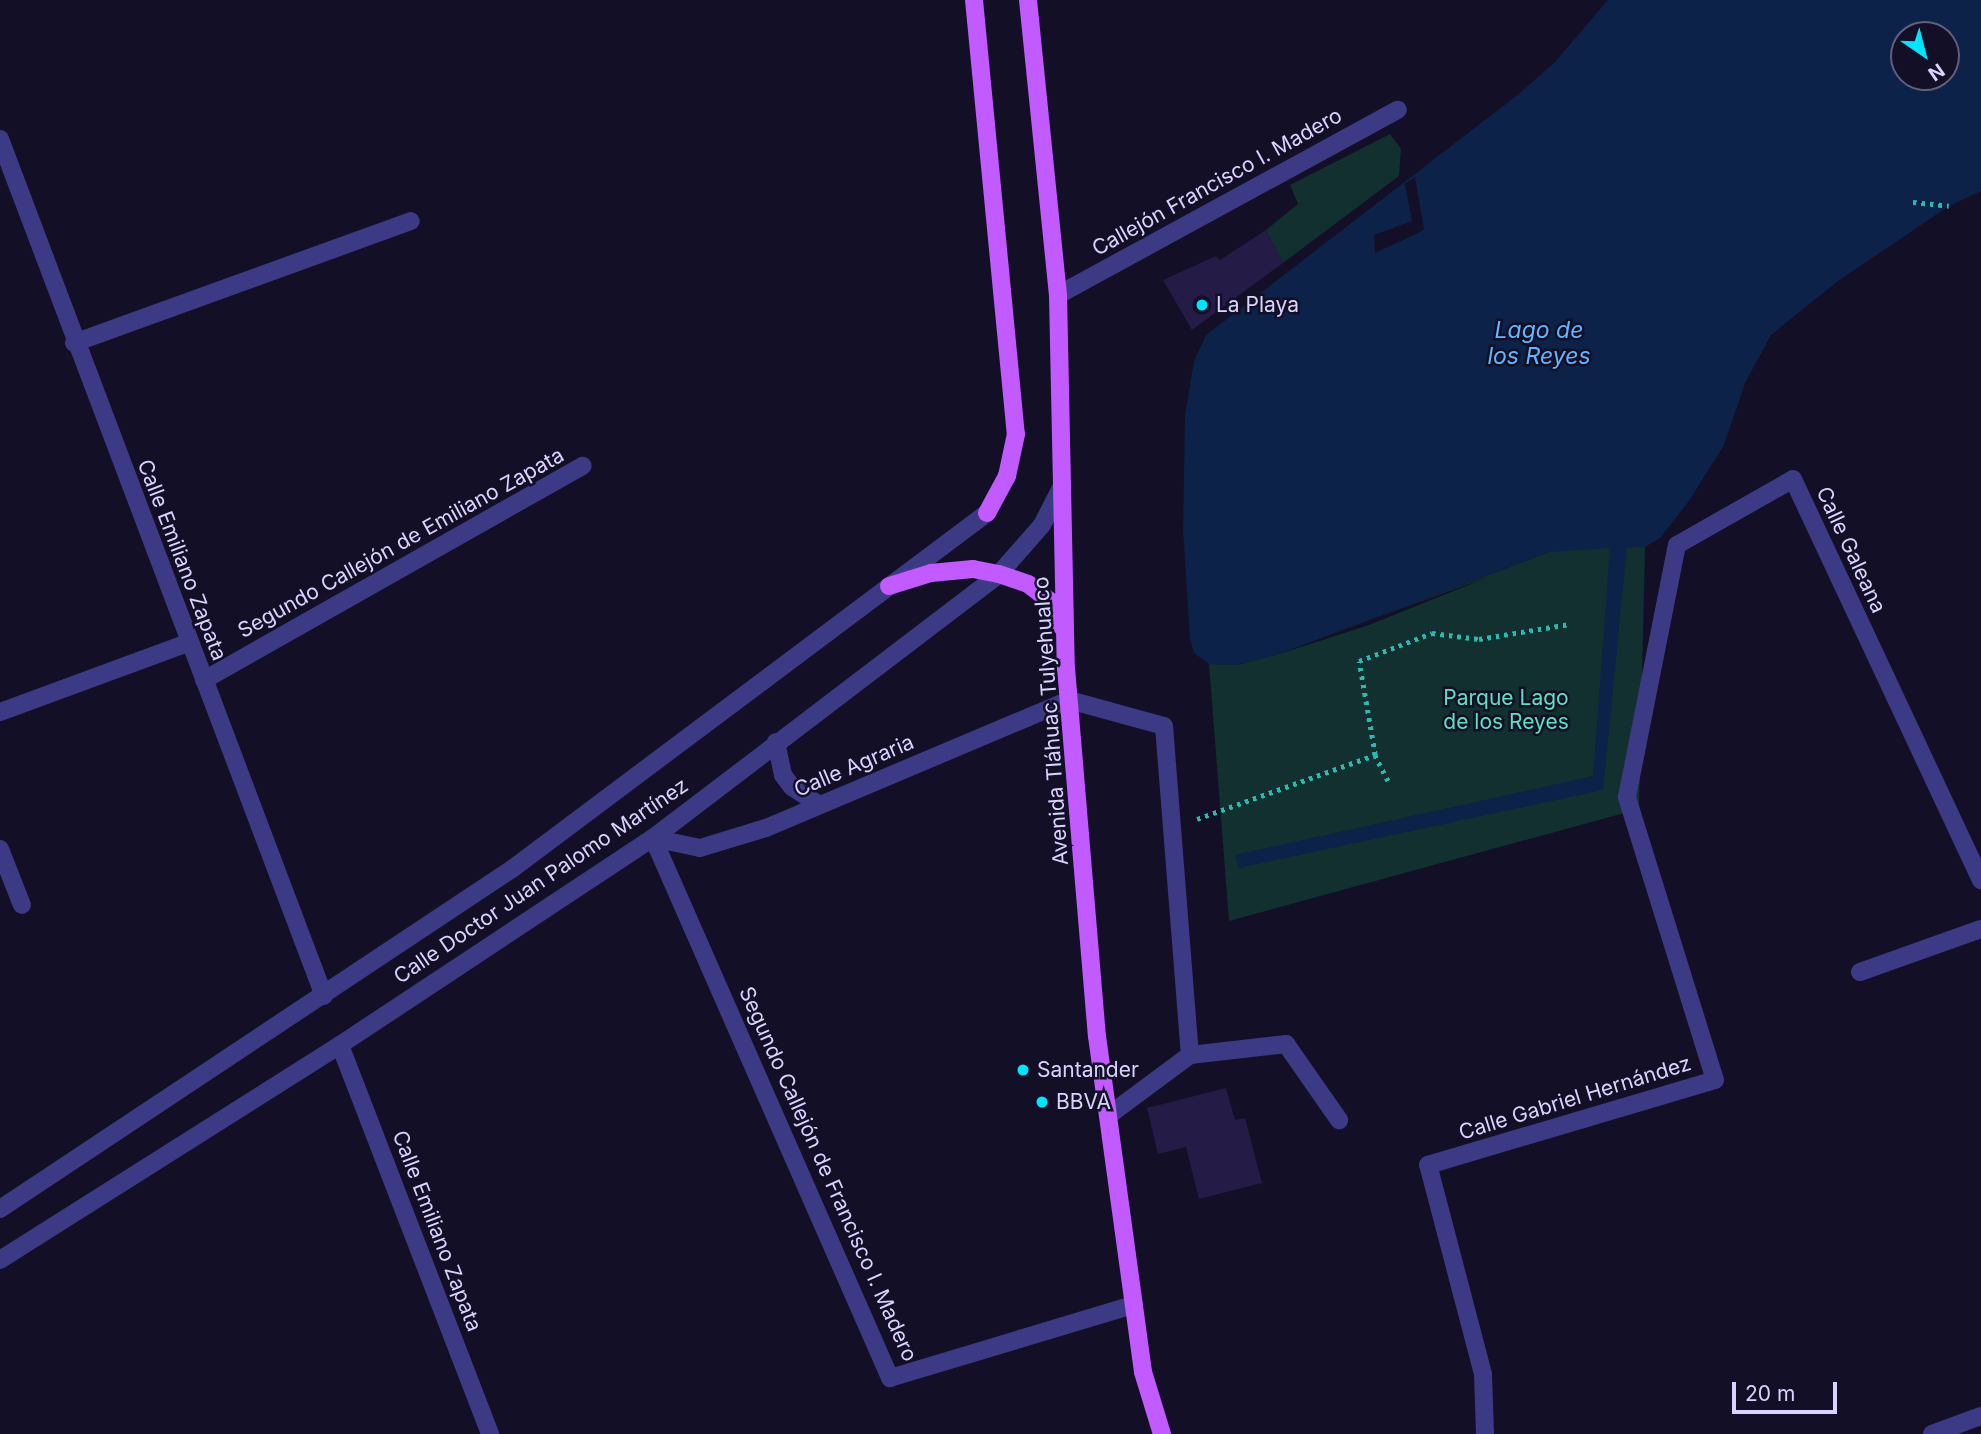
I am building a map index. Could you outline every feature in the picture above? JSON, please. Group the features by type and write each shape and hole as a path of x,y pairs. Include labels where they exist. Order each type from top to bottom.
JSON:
{"main road":[{"path":"974,0 1016,434 1007,476 987,513"},
{"name":"Avenida Tláhuac Tulyehualco","path":"1028,0 1058,295 1069,700 1097,1036 1143,1372 1162,1434"},
{"path":"888,586 931,573 972,569 999,574 1028,584 1049,601 1066,633"}],"street":[{"name":"Callejón Francisco I. Madero","path":"1058,295 1398,110"},
{"name":"Calle Emiliano Zapata","path":"0,139 6,176 190,642 324,996"},
{"path":"74,343 411,221"},
{"name":"Segundo Callejón de Emiliano Zapata","path":"204,680 583,466"},
{"name":"Calle Galeana","path":"1627,797 1677,545 1793,479 1981,880"},
{"name":"Calle Doctor Juan Palomo Martínez","path":"0,1260 340,1045 653,838 999,574 1042,525 1062,485"},
{"name":"Calle Doctor Juan Palomo Martínez","path":"0,1209 512,869 987,513"},
{"path":"0,712 190,642"},
{"path":"1069,700 1164,726 1190,1055"},
{"name":"Calle Agraria","path":"653,838 700,848 766,828 1069,700"},
{"path":"776,742 783,775 792,787 820,805"},
{"name":"Calle Gabriel Hernández","path":"1485,1434 1483,1374 1428,1165 1715,1080 1627,797"},
{"name":"Segundo Callejón de Francisco I. Madero","path":"653,838 890,1378 1134,1305"},
{"path":"0,849 22,905"},
{"path":"1860,972 1981,929"},
{"path":"1108,1116 1190,1055 1286,1044 1339,1120"},
{"name":"Calle Emiliano Zapata","path":"340,1045 491,1434"},
{"path":"1933,1434 1981,1416"}],"path":[{"path":"1913,202 1949,205"},
{"path":"1388,782 1375,755 1359,661 1432,633 1479,639 1570,624"},
{"path":"1173,827 1375,755"}],"green space":[{"path":"1390,134 1401,149 1399,176 1283,263 1266,230 1298,204 1290,185"},
{"name":"Parque Lago de los Reyes","path":"1579,547 1645,547 1639,809 1229,921 1209,664 1237,665 1282,653 1549,552"}],"water":[{"name":"Lago de los Reyes","path":"1608,0 1981,0 1981,191 1949,206 1838,281 1771,335 1745,383 1724,445 1689,501 1660,538 1645,547 1627,548 1603,790 1238,868 1235,855 1593,776 1610,548 1549,552 1282,653 1237,665 1209,664 1194,653 1190,639 1183,529 1185,415 1194,361 1206,335 1520,93 1555,62"}],"pier":[{"path":"1415,177 1424,230 1375,253 1374,235 1412,221 1405,184"},
{"path":"1488,577 1369,625 1282,653 1367,621"}],"building":[{"name":"La Playa","path":"1266,230 1283,263 1192,330 1163,280 1216,256 1220,260"},
{"path":"1226,1088 1235,1120 1245,1118 1262,1183 1199,1199 1186,1147 1158,1154 1147,1108"}],"place":[{"name":"La Playa","path":"1202,305"},
{"name":"Santander","path":"1023,1070"},
{"name":"BBVA","path":"1042,1102"}]}
